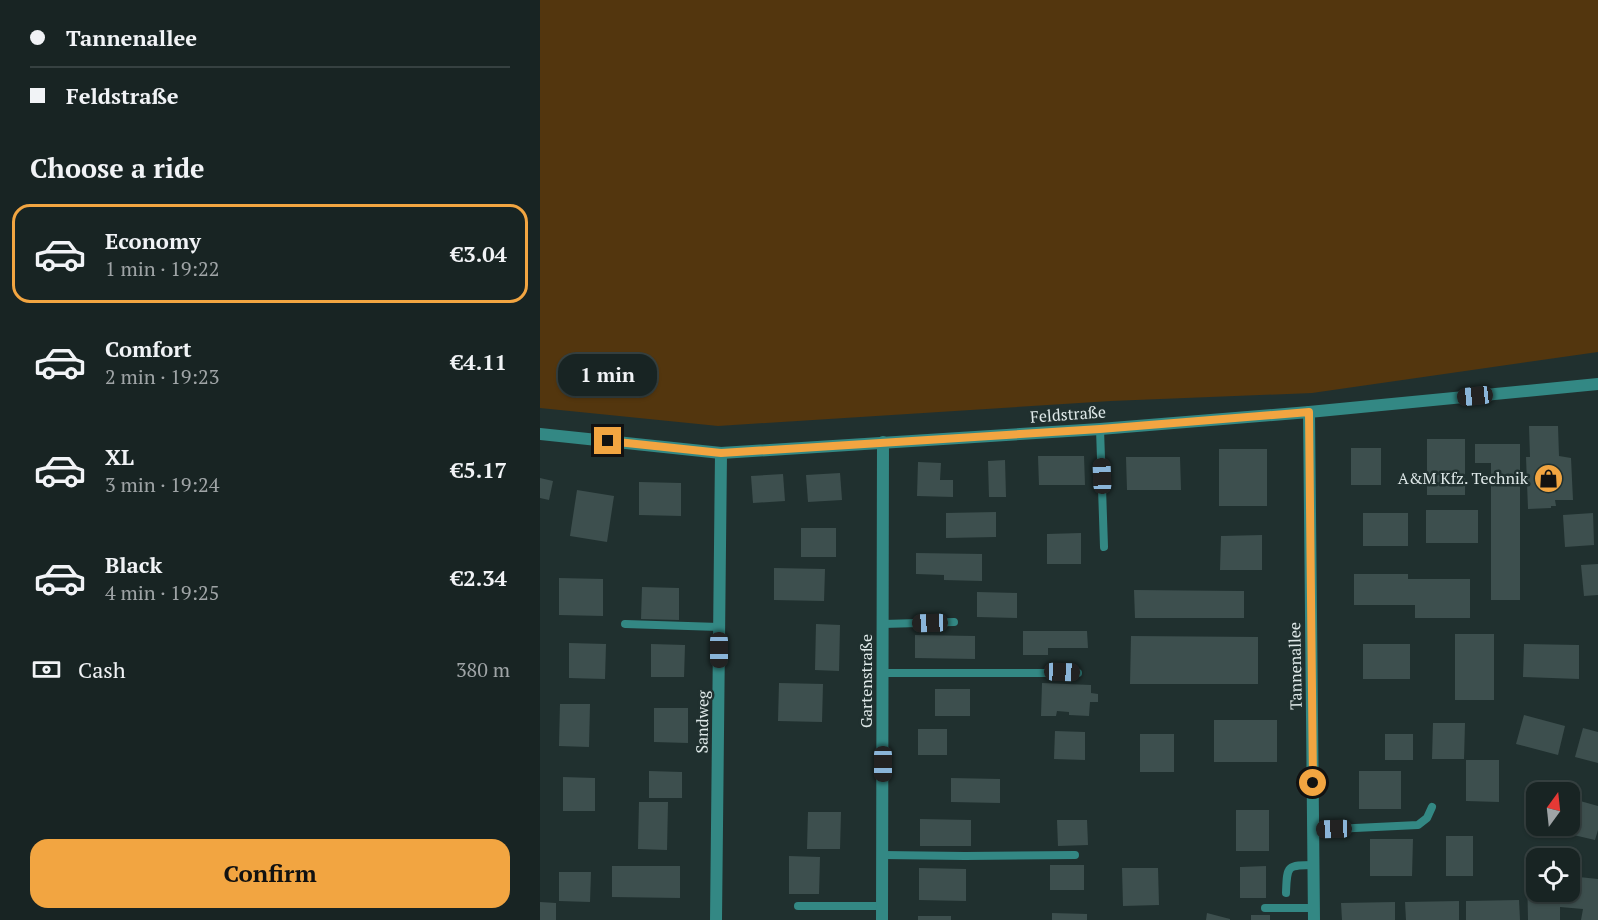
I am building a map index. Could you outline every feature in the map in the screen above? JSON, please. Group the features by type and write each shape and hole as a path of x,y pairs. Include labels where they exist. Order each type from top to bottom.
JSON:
{"street":[{"name":"Feldstraße","path":"540,434 721,453 1100,429 1309,412 1598,384"},
{"name":"Tannenallee","path":"1309,412 1314,914"},
{"name":"Gartenstraße","path":"882,920 884,442"},
{"name":"Sandweg","path":"716,920 721,453"}],"lane":[{"path":"1100,429 1104,547"},
{"path":"883,624 954,622"},
{"path":"626,624 719,627"},
{"path":"883,673 1078,673"},
{"path":"1314,830 1418,825 1427,818 1432,807"},
{"path":"882,855 1075,855"},
{"path":"1286,893 1287,874 1290,868 1295,865 1314,865"},
{"path":"798,906 882,906"},
{"path":"1265,908 1314,914"}],"shaded area":[{"path":"540,0 1598,0 1598,352 1312,393 1111,401 718,426 540,408"}],"building":[{"path":"1529,426 1558,426 1559,456 1571,458 1573,500 1555,500 1556,506 1551,506 1551,508 1528,509 1526,457 1530,457"},
{"path":"1427,439 1465,439 1465,495 1427,495"},
{"path":"1475,444 1520,444 1520,600 1491,600 1491,463 1475,463"},
{"path":"1351,448 1381,448 1381,485 1351,485"},
{"path":"1219,449 1267,449 1267,506 1219,506"},
{"path":"1038,456 1084,456 1085,485 1039,485"},
{"path":"1126,457 1180,457 1181,490 1127,490"},
{"path":"1005,460 1006,497 989,497 988,461"},
{"path":"918,462 941,463 940,480 953,480 953,497 917,496"},
{"path":"840,473 842,500 808,502 806,475"},
{"path":"783,474 785,501 753,503 751,476"},
{"path":"540,478 553,481 549,500 540,498"},
{"path":"639,482 681,483 681,516 639,515"},
{"path":"577,490 614,496 607,542 570,536"},
{"path":"1426,510 1478,510 1478,543 1426,543"},
{"path":"996,512 996,537 946,538 946,513"},
{"path":"1363,513 1408,513 1408,546 1363,546"},
{"path":"1593,513 1594,545 1565,547 1563,515"},
{"path":"801,528 836,528 836,557 801,557"},
{"path":"1081,533 1081,564 1047,564 1047,534"},
{"path":"1262,535 1262,570 1220,570 1221,536"},
{"path":"916,553 982,554 982,581 944,580 944,575 916,574"},
{"path":"1598,564 1598,595 1584,596 1581,565"},
{"path":"774,568 825,569 824,601 774,600"},
{"path":"1354,574 1408,574 1408,579 1470,579 1470,618 1415,618 1415,605 1354,605"},
{"path":"559,578 603,579 603,616 559,615"},
{"path":"642,587 679,588 679,620 641,619"},
{"path":"1134,590 1244,591 1244,618 1135,618"},
{"path":"977,592 1017,593 1017,618 977,617"},
{"path":"816,624 840,625 839,671 815,670"},
{"path":"1023,631 1087,631 1088,648 1048,648 1048,655 1023,655"},
{"path":"1455,634 1494,634 1494,700 1455,700"},
{"path":"915,635 975,636 975,659 915,658"},
{"path":"1131,636 1258,637 1258,684 1130,684"},
{"path":"569,643 606,644 605,679 569,678"},
{"path":"651,644 685,645 684,677 651,677"},
{"path":"1363,644 1410,644 1410,679 1363,679"},
{"path":"1524,644 1579,645 1579,679 1523,677"},
{"path":"779,683 823,684 822,722 778,721"},
{"path":"1042,683 1091,685 1091,693 1098,694 1098,702 1090,702 1089,716 1069,715 1069,712 1057,711 1056,716 1041,716"},
{"path":"935,689 970,689 970,716 935,716"},
{"path":"560,704 590,704 589,747 559,746"},
{"path":"654,708 688,708 688,743 654,742"},
{"path":"1524,715 1565,726 1558,755 1516,744"},
{"path":"1214,720 1277,720 1277,762 1214,762"},
{"path":"1433,723 1465,723 1464,759 1432,759"},
{"path":"1583,728 1598,732 1598,763 1575,757"},
{"path":"918,729 947,729 947,755 918,755"},
{"path":"1055,731 1085,732 1085,760 1054,759"},
{"path":"1140,734 1174,734 1174,772 1140,772"},
{"path":"1385,734 1413,734 1413,760 1385,760"},
{"path":"1466,760 1499,760 1499,802 1466,801"},
{"path":"649,771 682,772 682,798 649,798"},
{"path":"1359,771 1401,771 1401,809 1359,809"},
{"path":"563,777 595,778 595,811 563,811"},
{"path":"951,778 1000,779 1000,803 951,802"},
{"path":"1580,801 1598,806 1598,830 1595,840 1578,836 1580,836"},
{"path":"639,802 668,802 667,850 638,849"},
{"path":"1236,810 1269,810 1269,851 1236,851"},
{"path":"808,812 841,812 840,849 807,849"},
{"path":"920,819 971,820 971,846 920,846"},
{"path":"1057,820 1087,820 1088,845 1058,846"},
{"path":"1446,836 1473,836 1473,876 1446,876"},
{"path":"1370,839 1413,839 1412,876 1370,876"},
{"path":"789,856 820,857 819,894 789,894"},
{"path":"1050,865 1084,865 1084,890 1050,890"},
{"path":"612,866 680,866 680,898 612,897"},
{"path":"1266,866 1266,898 1240,898 1240,867"},
{"path":"919,868 966,869 966,901 919,900"},
{"path":"1122,868 1158,868 1159,905 1123,906"},
{"path":"559,872 591,872 590,902 559,901"},
{"path":"1580,877 1598,879 1598,920 1581,920 1583,909 1560,907 1560,920 1528,920 1528,902 1580,902"},
{"path":"1519,900 1520,920 1466,920 1466,901"},
{"path":"1459,901 1459,920 1406,920 1405,902"},
{"path":"540,902 556,903 556,920 540,920"},
{"path":"1395,902 1395,920 1342,920 1341,903"},
{"path":"1052,913 1087,914 1087,920 1052,920"},
{"path":"1207,913 1230,919 1230,920 1206,920"},
{"path":"1251,915 1270,915 1270,920 1251,920"},
{"path":"918,916 951,916 951,920 918,920"}],"place":[{"name":"A&M Kfz. Technik","path":"1549,478"}],"route":[{"path":"608,441 721,453 1100,429 1309,412 1313,783"}]}
